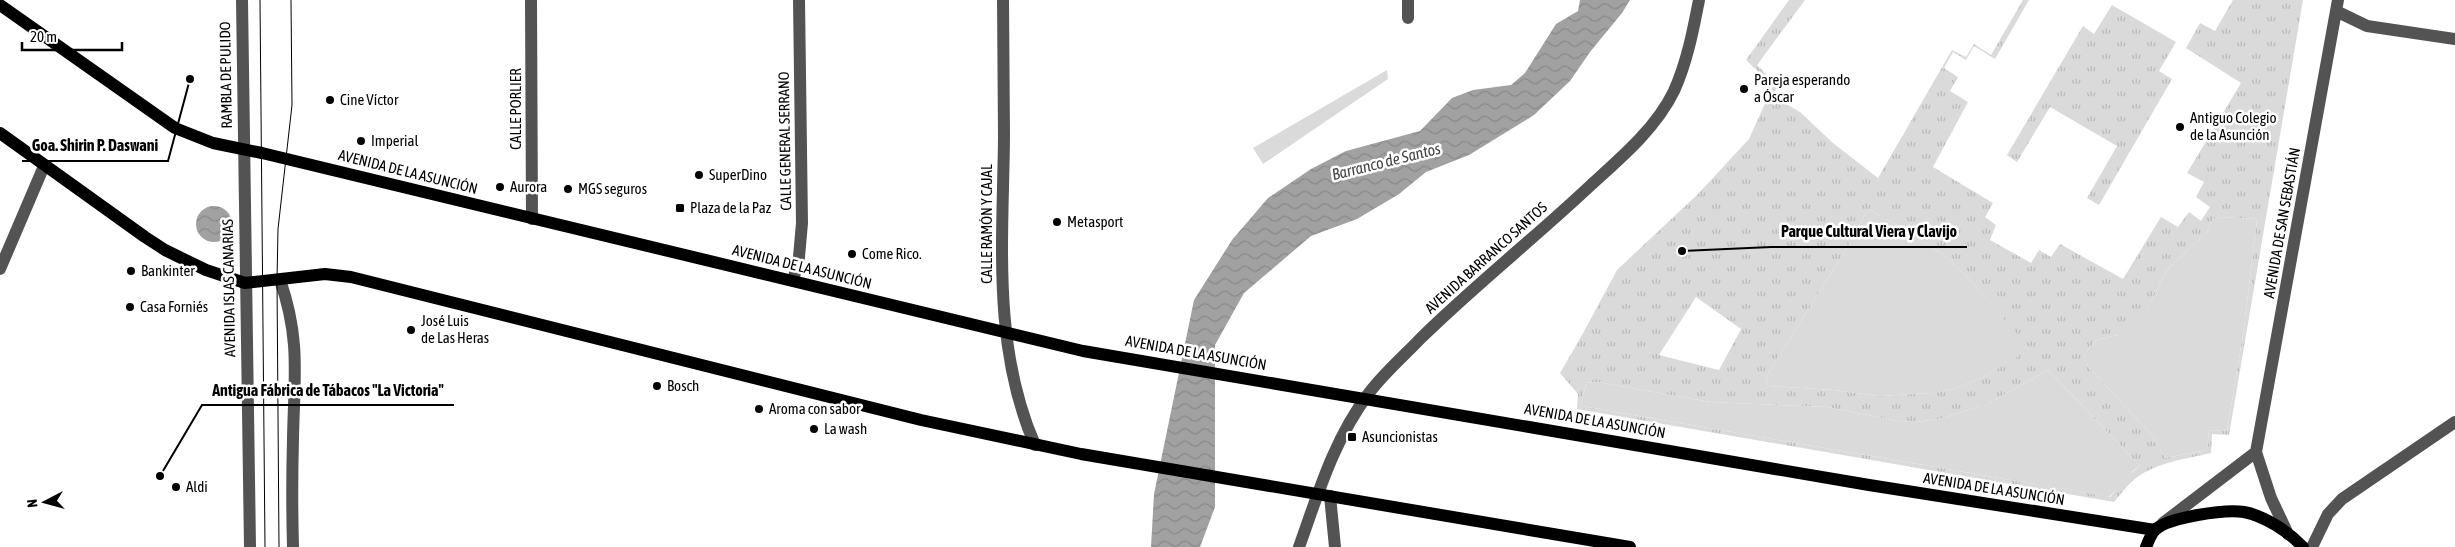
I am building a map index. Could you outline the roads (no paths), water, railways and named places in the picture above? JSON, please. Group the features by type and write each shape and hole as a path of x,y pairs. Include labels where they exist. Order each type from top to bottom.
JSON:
{"main road":[{"name":"AVENIDA DE LA ASUNCIÓN","path":"0,5 175,128 213,143 1083,351 1879,486 2155,530"},
{"path":"0,133 165,250 206,270 245,283 325,274 351,277 922,420 1035,444 1115,460 1630,547"},
{"path":"2146,547 2155,530 2192,516 2232,512 2258,517 2288,534 2303,547"}],"street":[{"name":"RAMBLA DE PULIDO","path":"242,0 243,149"},
{"name":"CALLE PORLIER","path":"531,0 532,219"},
{"name":"CALLE GENERAL SERRANO","path":"793,281 799,257 802,223 799,0"},
{"name":"CALLE RAMÓN Y CAJAL","path":"1003,0 1004,138 1001,236 1006,334 1024,421 1035,444"},
{"path":"1408,0 1408,18"},
{"name":"AVENIDA BARRANCO SANTOS","path":"1300,547 1326,470 1345,429 1369,392 1462,298 1578,197 1637,142 1673,92 1684,66 1699,0"},
{"path":"2337,5 2367,26 2455,39"},
{"name":"AVENIDA DE SAN SEBASTIÁN","path":"2288,534 2271,498 2256,452 2337,5"},
{"name":"AVENIDA ISLAS CANARIAS","path":"243,149 250,547"},
{"path":"0,269 44,166"},
{"path":"280,280 290,312 297,360 292,447 292,547"},
{"path":"2312,547 2328,514 2342,499 2455,422"},
{"path":"2155,530 2256,452"},
{"path":"1330,496 1335,547"}],"water":[{"name":"Barranco de Santos","path":"1580,0 1630,0 1570,81 1534,115 1469,155 1426,172 1399,194 1357,219 1311,236 1244,293 1215,345 1215,507 1200,547 1151,547 1154,494 1194,300 1232,240 1268,198 1311,169 1346,151 1420,131 1452,98 1473,90 1511,85 1525,73 1556,24 1578,11"},
{"path":"214,206 226,212 232,224 226,236 214,242 202,236 196,224 202,212"}],"tram line":[{"path":"260,0 265,547"},
{"path":"279,547 278,229 292,105 291,0"}],"place":[{"name":"Goa. Shirin P. Daswani","path":"190,79"},
{"name":"Pareja esperando a Óscar","path":"1744,89"},
{"name":"Cine Víctor","path":"330,100"},
{"name":"Antiguo Colegio de la Asunción","path":"2180,127"},
{"name":"Imperial","path":"361,141"},
{"name":"SuperDino","path":"699,175"},
{"name":"Aurora","path":"500,187"},
{"name":"MGS seguros","path":"568,189"},
{"name":"Plaza de la Paz","path":"680,208"},
{"name":"Metasport","path":"1057,222"},
{"name":"Parque Cultural Viera y Clavijo","path":"1682,251"},
{"name":"Come Rico.","path":"852,254"},
{"name":"Bankinter","path":"131,271"},
{"name":"Casa Forniés","path":"130,307"},
{"name":"José Luis de Las Heras","path":"411,330"},
{"name":"Bosch","path":"657,386"},
{"name":"Aroma con sabor","path":"759,409"},
{"name":"La wash","path":"814,429"},
{"name":"Asuncionistas","path":"1352,437"},
{"name":"Antigua Fábrica de Tábacos \"La Victoria\"","path":"160,476"},
{"name":"Aldi","path":"176,487"}]}
